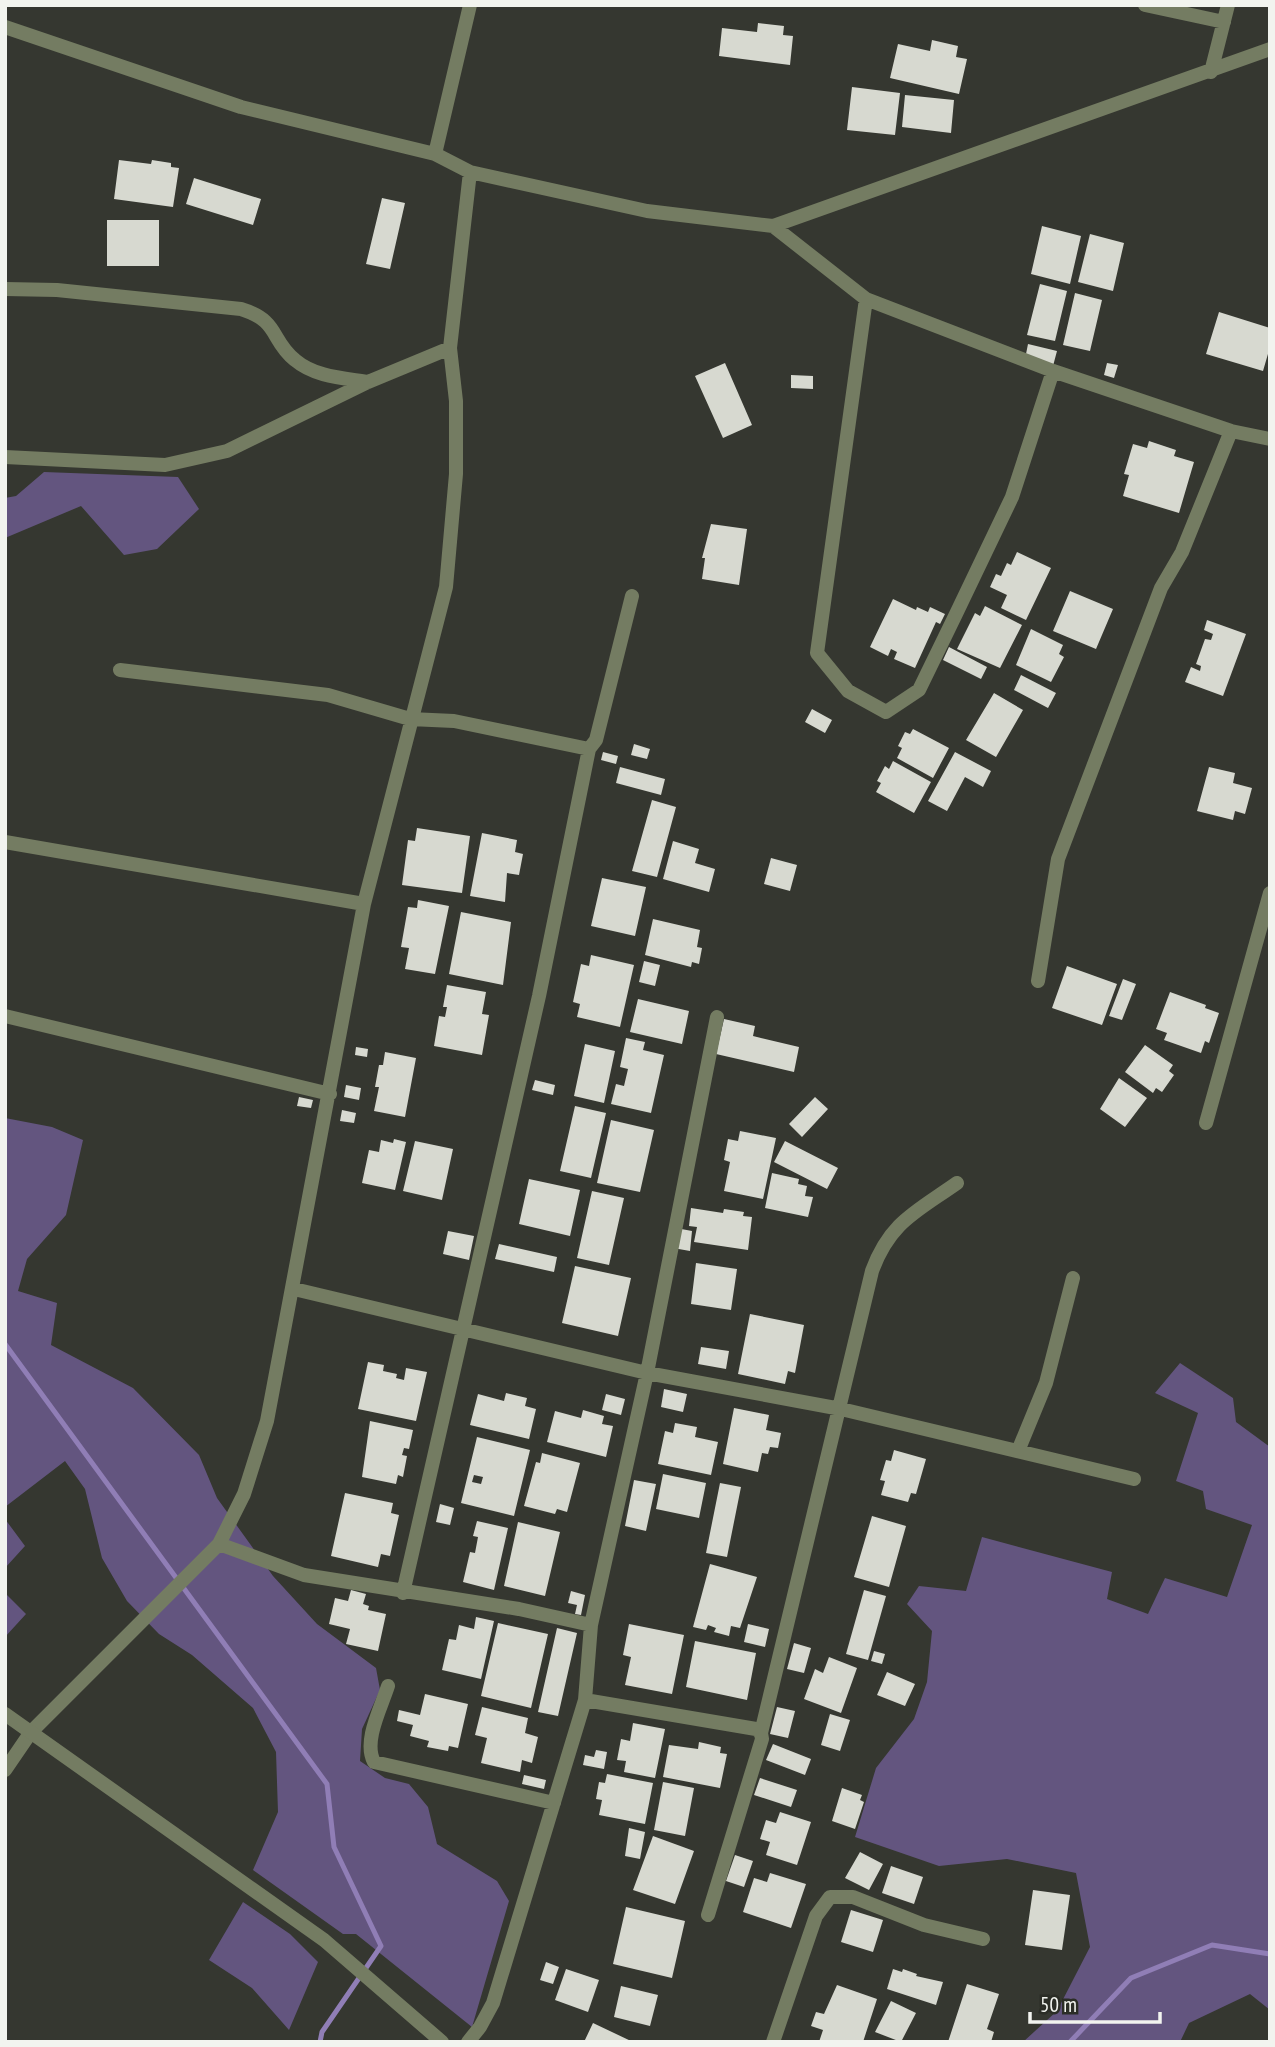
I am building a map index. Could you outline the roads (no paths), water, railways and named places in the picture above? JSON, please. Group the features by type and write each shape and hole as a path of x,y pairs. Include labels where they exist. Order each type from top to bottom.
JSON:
{"street":[{"path":"435,154 470,5"},
{"path":"1145,5 1224,22"},
{"path":"1212,72 1228,5"},
{"path":"5,27 241,107 435,154 470,172 647,211 773,226 1212,72 1270,49"},
{"path":"5,1770 31,1732 219,1544 244,1494 267,1421 365,904 410,719 446,587 456,474 456,401 450,348 470,172"},
{"path":"773,226 866,299 1053,372 1231,431 1270,439"},
{"path":"5,289 57,290 241,309 261,315 292,358 308,369 368,382"},
{"path":"866,299 817,653 848,691 887,712 919,690 1012,497 1053,372"},
{"path":"5,457 164,466 228,451 368,382 450,348"},
{"path":"1038,981 1058,859 1161,588 1182,552 1231,431"},
{"path":"403,1593 465,1331 542,984 589,749 596,740 632,596"},
{"path":"120,670 328,695 410,719 453,722 589,749"},
{"path":"5,842 365,904"},
{"path":"1206,1123 1270,893"},
{"path":"5,1016 330,1094"},
{"path":"468,2042 480,2027 492,2003 585,1700 591,1625 648,1373 717,1017"},
{"path":"708,1915 762,1740 761,1733 872,1271 881,1246 897,1225 957,1183"},
{"path":"1018,1451 1046,1383 1073,1278"},
{"path":"294,1289 648,1373 841,1409 1134,1479"},
{"path":"219,1544 304,1575 403,1593 519,1609 591,1625"},
{"path":"388,1686 369,1749 374,1762 554,1803"},
{"path":"585,1700 756,1729 761,1733"},
{"path":"5,1714 324,1940 442,2042"},
{"path":"773,2042 816,1916 830,1897 853,1897 924,1925 983,1939"}],"waterway":[{"path":"5,1344 327,1784 334,1847 381,1946 322,2032 320,2042"},
{"path":"1070,2042 1131,1978 1212,1945 1270,1954"}]}
